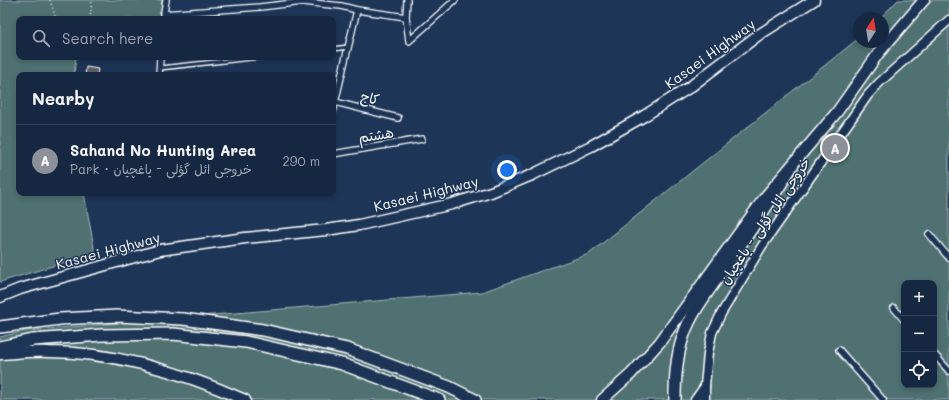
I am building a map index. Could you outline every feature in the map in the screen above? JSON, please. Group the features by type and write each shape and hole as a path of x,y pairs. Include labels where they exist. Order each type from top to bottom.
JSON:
{"highway":[{"name":"Kasaei Highway","path":"0,297 20,289 160,250 245,238 326,230 359,225 452,204 491,192 539,172 591,146 644,116 690,87 757,36 814,0"},
{"path":"602,400 631,374 660,342 765,197 837,112 878,54 924,0"},
{"path":"675,400 674,378 677,360 683,336 695,310 769,204 792,166"},
{"path":"0,327 60,319 117,316 183,319 263,330 347,349 448,387 475,400"},
{"path":"0,346 33,340 102,335 173,334 246,342 342,364 439,400"},
{"path":"0,354 48,352 87,354 112,358 180,374 210,384 245,400"}],"main road":[{"name":"خروجی ائل گؤلی - یاغچیان","path":"705,400 705,386 712,333 730,297 762,246 868,96 879,84 949,20"},
{"path":"695,400 705,386"}],"street":[{"path":"166,0 163,16 303,2 341,6 357,10 406,17"},
{"path":"408,0 406,17 409,41 455,0"},
{"path":"336,94 357,10"},
{"path":"160,60 160,72"},
{"name":"کاج","path":"336,102 398,118"},
{"name":"هشتم","path":"336,153 422,139"},
{"path":"928,234 949,258"},
{"path":"894,308 901,316"},
{"path":"839,350 883,400"},
{"path":"937,357 949,371"}],"lane":[{"path":"336,49 348,47"},
{"path":"160,72 241,60"}],"path":[{"path":"50,0 55,16"},
{"path":"90,16 92,0"}],"green space":[{"path":"0,0 162,0 160,16 16,16 16,60 76,60 74,72 16,72 16,196 85,196 95,253 0,282"},
{"path":"898,0 949,0 949,400 0,400 0,337 25,331 482,292 589,254 853,43 853,48 889,48 889,12 886,12"}],"building":[{"path":"86,67 98,69 98,72 85,72"}],"place":[{"name":"Sahand No Hunting Area","path":"835,148"}]}
